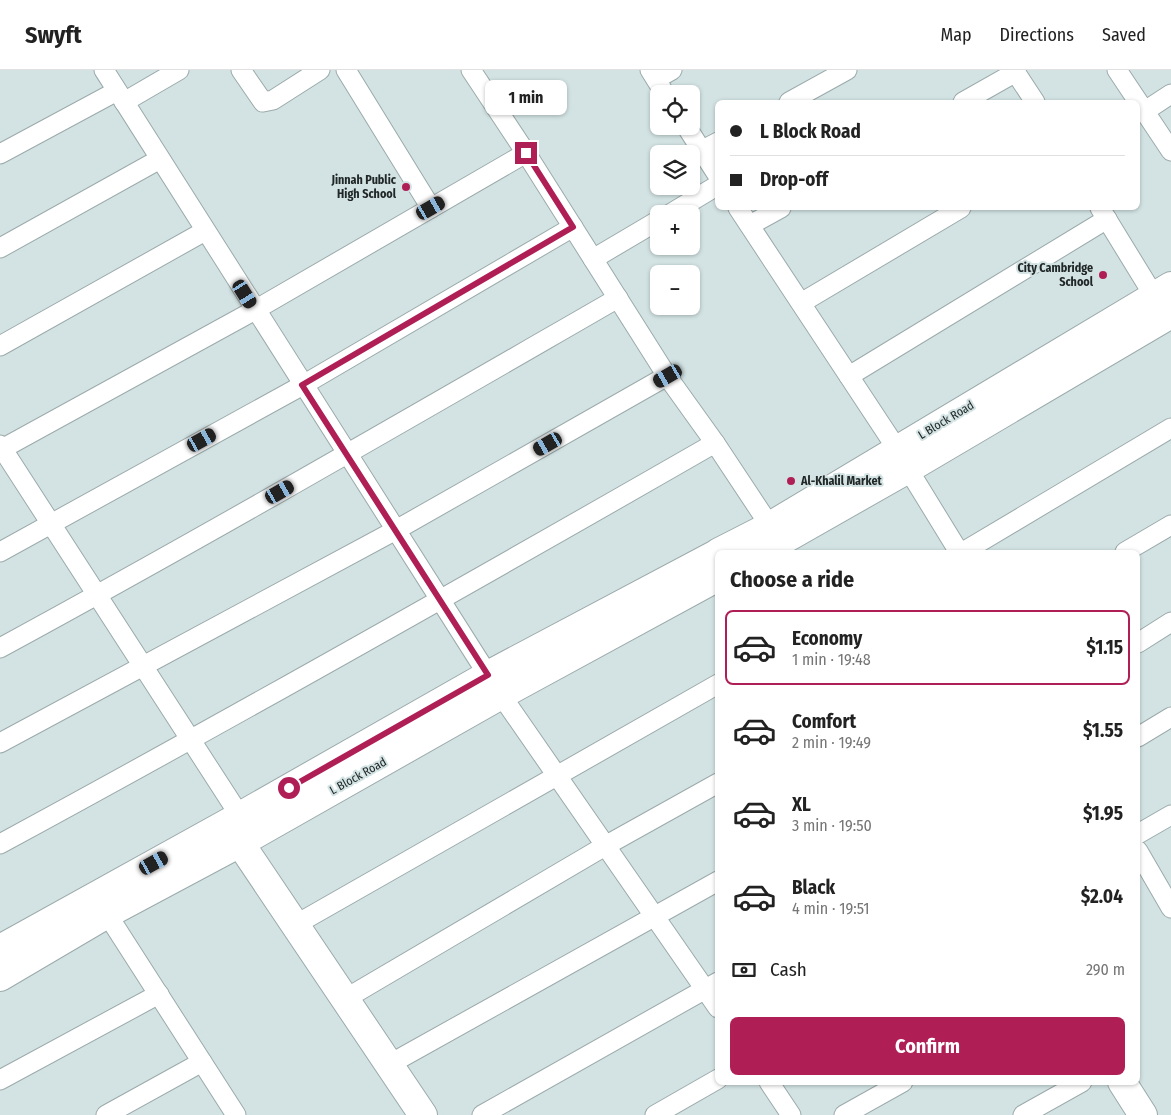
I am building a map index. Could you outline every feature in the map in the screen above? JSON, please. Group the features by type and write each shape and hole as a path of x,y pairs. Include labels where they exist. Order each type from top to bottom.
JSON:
{"main road":[{"name":"L Block Road","path":"735,550 775,543 902,459 1167,307"},
{"name":"L Block Road","path":"0,977 107,914 240,843 494,685 715,555"},
{"name":"L Block Road","path":"0,949 240,816 494,685 715,578"},
{"path":"240,843 423,1115"},
{"path":"1124,1085 1143,1115"}],"street":[{"path":"104,70 494,685 654,917 711,986 715,999"},
{"path":"0,154 179,70"},
{"path":"241,70 263,102 273,100 320,70"},
{"path":"346,70 431,208"},
{"path":"471,70 668,376 715,443 775,543"},
{"path":"657,81 672,70"},
{"path":"793,100 847,70"},
{"path":"1117,70 1137,100"},
{"path":"966,100 1015,71 1034,100"},
{"path":"1145,112 1171,94"},
{"path":"1140,104 1171,151"},
{"path":"697,135 710,146 715,165"},
{"path":"240,816 1,448 255,310 526,153"},
{"path":"0,248 160,159"},
{"path":"685,205 715,187"},
{"path":"739,210 849,376 958,550"},
{"path":"750,225 777,210"},
{"path":"801,303 958,210"},
{"path":"849,376 1103,213 1167,307"},
{"path":"593,259 650,225"},
{"path":"0,552 302,385 573,227"},
{"path":"0,346 205,231"},
{"path":"0,648 347,454 618,298"},
{"path":"0,743 396,530 668,376"},
{"path":"966,550 1171,428"},
{"path":"0,844 440,601 715,443"},
{"path":"1128,550 1171,525"},
{"path":"1140,642 1171,622"},
{"path":"295,925 715,686"},
{"path":"1140,736 1171,717"},
{"path":"345,999 605,846 715,785"},
{"path":"1140,833 1171,815"},
{"path":"1140,854 1171,908"},
{"path":"390,1064 715,883"},
{"path":"107,914 236,1115"},
{"path":"482,1115 711,986"},
{"path":"0,1080 159,994"},
{"path":"106,1115 202,1062"},
{"path":"655,1115 715,1081"},
{"path":"771,1085 791,1115"},
{"path":"844,1115 899,1085"},
{"path":"1023,1115 1077,1085"}],"place":[{"name":"Jinnah Public High School","path":"406,187"},
{"name":"City Cambridge School","path":"1103,275"},
{"name":"Al-Khalil Market","path":"791,481"}],"route":[{"path":"289,788 488,675 302,385 573,227 526,153"}]}
